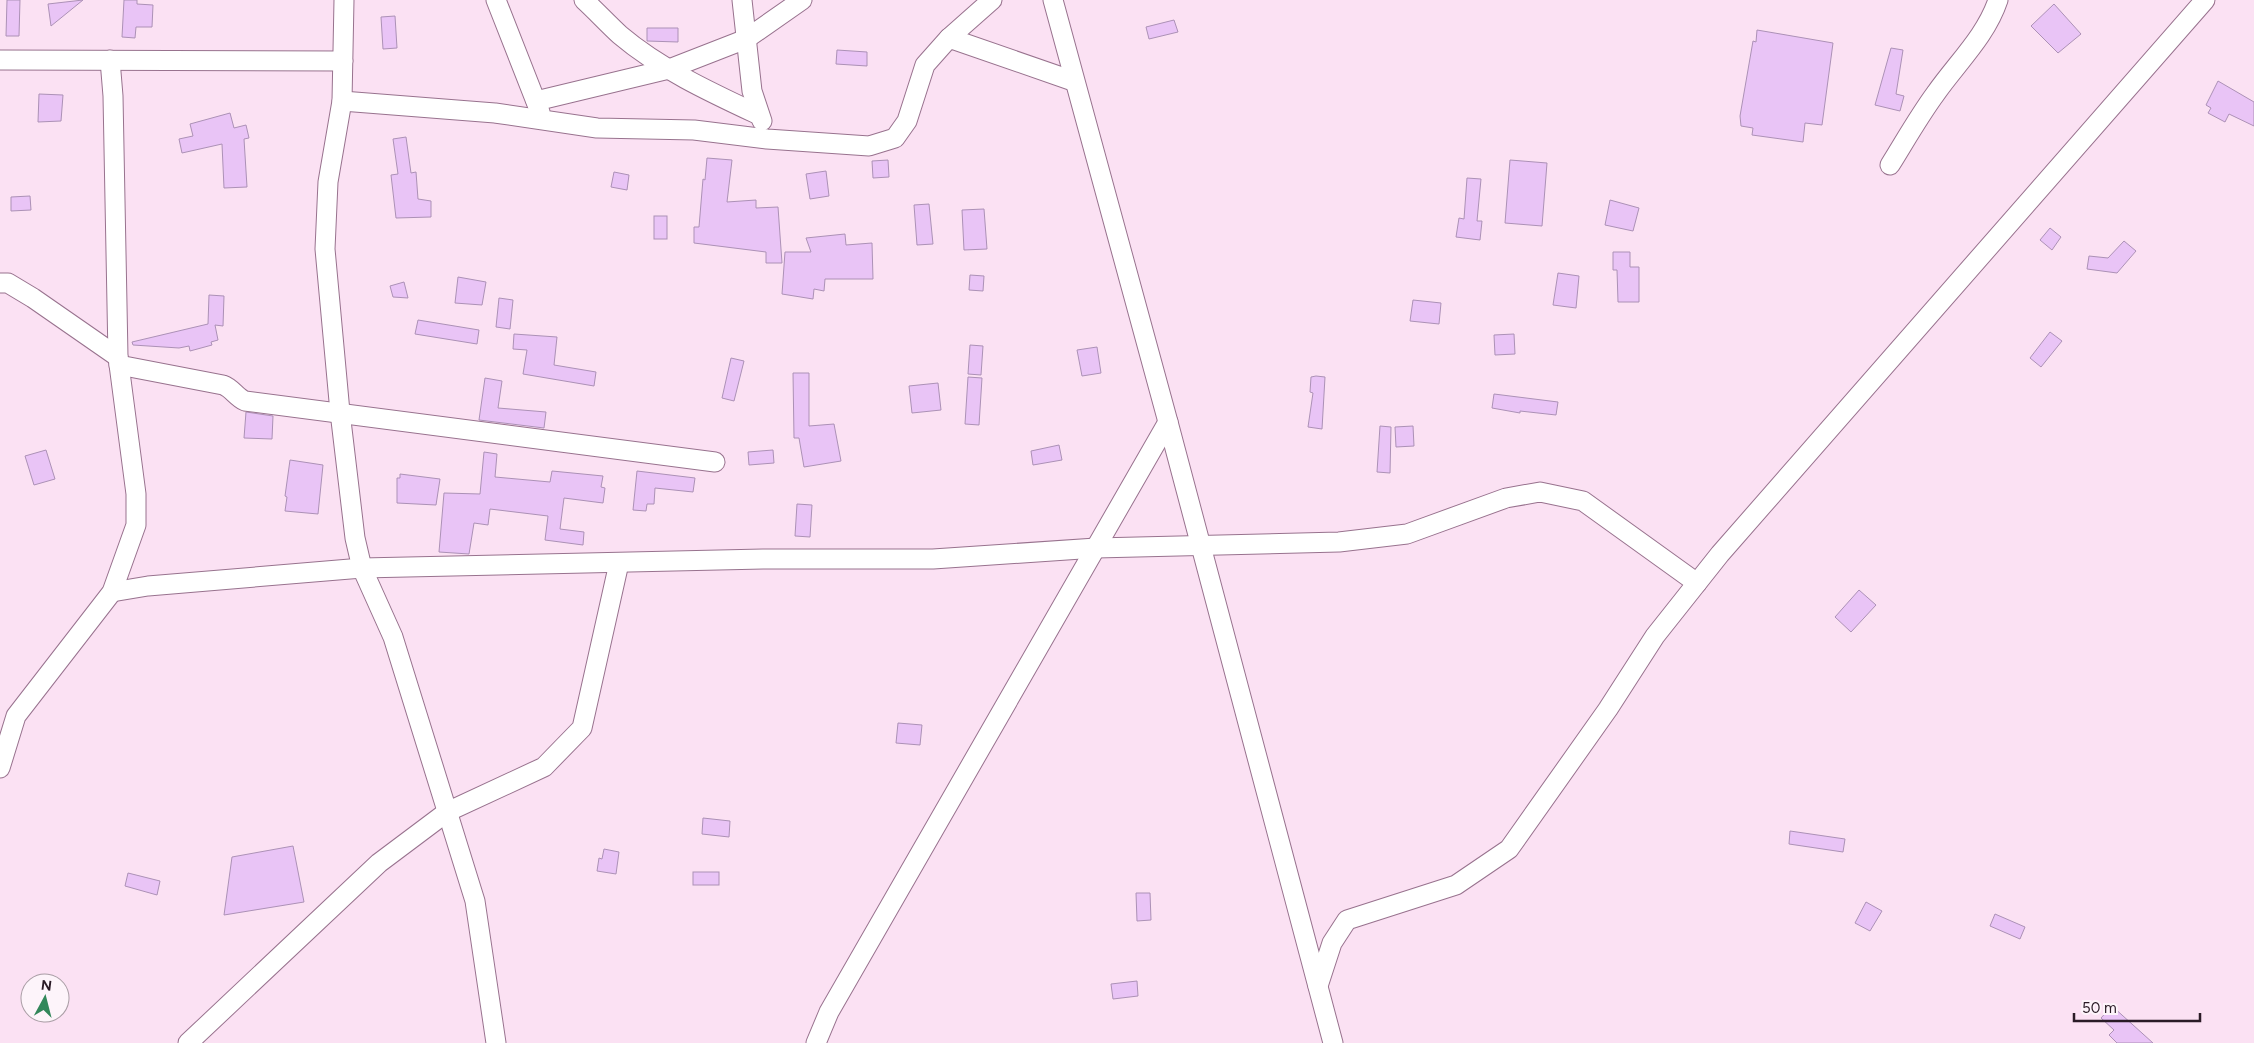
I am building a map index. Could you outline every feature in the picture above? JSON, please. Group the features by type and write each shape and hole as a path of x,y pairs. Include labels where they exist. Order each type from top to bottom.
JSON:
{"street":[{"path":"344,0 342,101 328,182 325,249 340,412 355,538 362,568 393,638 475,901 496,1043"},
{"path":"496,0 543,120"},
{"path":"584,0 622,36 669,69 696,86 760,115"},
{"path":"742,0 752,91 767,139"},
{"path":"536,101 669,69 746,39 802,0"},
{"path":"342,101 469,110 597,128 694,130 767,139 868,146 895,138 906,121 925,64 949,38 992,0"},
{"path":"1052,0 1168,422 1333,1043"},
{"path":"1890,165 1935,94 1984,32 1998,0"},
{"path":"1318,986 1332,942 1347,920 1456,885 1509,850 1608,709 1655,636 1726,546 2205,0"},
{"path":"949,38 1073,81"},
{"path":"0,60 343,61"},
{"path":"0,768 16,716 112,592 136,525 136,494 119,361 114,96 110,60"},
{"path":"0,283 8,283 33,298 119,361 223,385 245,401 714,462"},
{"path":"816,1043 834,1003 1168,422"},
{"path":"112,592 148,586 362,568 763,559 933,559 1096,548 1339,542 1407,534 1506,498 1540,492 1583,501 1697,583"},
{"path":"188,1043 379,863 447,812 544,767 582,728 619,563"}],"building":[{"path":"7,0 20,0 19,36 6,36"},
{"path":"83,0 51,26 48,4"},
{"path":"124,0 137,0 137,4 153,5 152,27 136,27 135,38 122,37"},
{"path":"2054,4 2081,34 2058,53 2031,26"},
{"path":"395,16 397,48 383,49 381,17"},
{"path":"1174,20 1178,32 1149,39 1146,27"},
{"path":"647,28 678,28 678,42 647,41"},
{"path":"1757,30 1833,43 1822,125 1805,123 1803,142 1752,135 1753,128 1741,126 1740,116 1753,41 1756,42"},
{"path":"1891,48 1903,50 1896,94 1904,96 1900,111 1875,105"},
{"path":"837,50 867,52 867,66 836,64"},
{"path":"2218,81 2254,102 2254,126 2229,114 2225,122 2208,113 2211,108 2206,105"},
{"path":"39,94 63,95 61,121 38,122"},
{"path":"230,113 234,128 246,125 249,138 244,139 247,187 224,188 222,144 182,153 179,139 193,136 190,124"},
{"path":"406,137 411,173 416,172 418,199 431,201 431,217 396,218 391,175 398,174 393,139"},
{"path":"707,158 732,160 727,202 756,200 756,208 778,207 782,263 766,263 766,252 694,243 694,227 699,227 703,179 705,180"},
{"path":"888,160 889,177 873,178 872,161"},
{"path":"1510,160 1547,163 1542,226 1505,223"},
{"path":"826,171 829,196 810,199 806,174"},
{"path":"614,172 629,175 627,190 611,187"},
{"path":"1467,178 1481,179 1477,221 1482,221 1480,240 1456,237 1459,218 1464,219"},
{"path":"30,196 31,210 11,211 11,197"},
{"path":"1610,200 1639,208 1633,231 1605,225"},
{"path":"929,204 933,244 917,245 914,205"},
{"path":"984,209 987,249 964,250 962,210"},
{"path":"654,216 667,216 667,239 654,239"},
{"path":"2050,228 2061,237 2052,250 2040,240"},
{"path":"845,234 846,245 872,243 873,279 825,279 824,291 814,289 813,299 782,294 785,252 811,252 806,238"},
{"path":"2124,241 2136,251 2117,273 2087,269 2089,256 2108,258"},
{"path":"1613,252 1630,252 1630,267 1639,267 1639,302 1618,302 1617,270 1613,270"},
{"path":"1558,273 1579,276 1576,308 1553,305"},
{"path":"970,275 984,276 983,291 969,290"},
{"path":"458,277 486,282 482,305 455,303"},
{"path":"404,282 408,298 393,297 390,286"},
{"path":"209,295 224,296 223,326 215,325 218,340 211,342 212,345 190,351 189,346 179,348 133,345 132,342 208,324"},
{"path":"499,298 513,300 510,329 496,327"},
{"path":"1413,300 1441,303 1439,324 1410,321"},
{"path":"418,320 479,330 477,344 415,334"},
{"path":"2050,332 2062,341 2041,367 2030,358"},
{"path":"514,334 557,337 554,365 596,372 594,386 523,374 527,350 513,349"},
{"path":"1514,334 1515,354 1495,355 1494,335"},
{"path":"970,345 983,346 981,375 968,374"},
{"path":"1097,347 1101,373 1082,376 1077,350"},
{"path":"731,358 744,361 734,401 722,398"},
{"path":"793,373 809,373 809,426 834,424 841,461 804,467 799,438 794,438"},
{"path":"968,377 982,378 979,425 965,424"},
{"path":"1311,377 1325,377 1322,429 1308,427 1313,393 1310,392"},
{"path":"485,378 502,381 498,408 546,412 544,428 479,420"},
{"path":"938,383 941,410 912,413 909,386"},
{"path":"1494,394 1558,402 1556,415 1520,411 1520,413 1492,408"},
{"path":"246,412 273,416 272,439 244,438"},
{"path":"1380,426 1391,427 1390,473 1377,472"},
{"path":"1413,426 1414,446 1396,447 1395,427"},
{"path":"1059,445 1062,460 1033,465 1031,451"},
{"path":"46,450 55,479 34,485 25,456"},
{"path":"773,450 774,463 749,465 748,452"},
{"path":"484,452 497,454 495,477 550,482 552,471 603,476 601,487 605,488 603,503 564,498 560,529 584,532 583,545 545,540 548,516 490,509 488,525 474,523 469,554 439,552 444,493 480,494"},
{"path":"290,460 323,465 318,514 285,511"},
{"path":"637,471 695,478 693,492 655,488 654,504 647,504 646,511 633,510"},
{"path":"400,474 440,479 436,505 397,503 397,478 400,478"},
{"path":"797,504 812,505 810,537 795,536"},
{"path":"1859,590 1876,605 1851,632 1835,617"},
{"path":"898,723 922,725 920,745 896,743"},
{"path":"703,818 730,821 729,837 702,834"},
{"path":"1790,831 1845,839 1843,852 1789,844"},
{"path":"293,846 304,902 224,915 232,857"},
{"path":"604,849 619,852 616,874 597,871 599,858 602,859"},
{"path":"693,872 719,872 719,885 693,885"},
{"path":"128,873 160,881 157,895 125,886"},
{"path":"1136,893 1150,893 1151,920 1137,921"},
{"path":"1866,902 1882,911 1870,931 1855,923"},
{"path":"1995,914 2025,927 2020,939 1990,926"},
{"path":"1137,981 1138,996 1113,999 1111,984"},
{"path":"2112,1006 2153,1043 2117,1043 2109,1035 2114,1030 2101,1018"}]}
